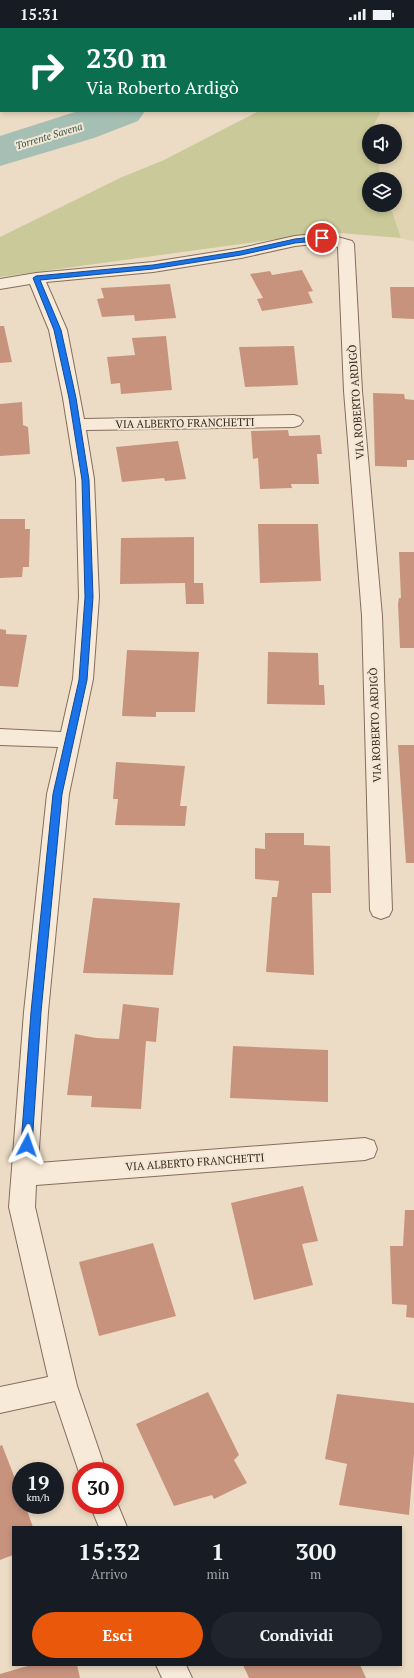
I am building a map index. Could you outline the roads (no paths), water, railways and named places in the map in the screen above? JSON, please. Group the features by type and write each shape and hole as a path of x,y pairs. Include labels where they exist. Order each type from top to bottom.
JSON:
{"street":[{"name":"VIA ROBERTO ARDIGÒ","path":"0,284 36,278 153,267 241,253 302,240 322,238 346,244 353,391 372,616 381,910"},
{"path":"36,278 58,330 77,425 86,480 89,597 83,680 58,794 36,1012 22,1207 64,1386 89,1462"},
{"name":"VIA ALBERTO FRANCHETTI","path":"77,425 294,421"},
{"path":"0,737 70,740"},
{"name":"VIA ALBERTO FRANCHETTI","path":"25,1175 365,1149"},
{"path":"0,1400 64,1386"},
{"path":"108,1514 113,1526"},
{"path":"171,1666 177,1678"}],"waterway":[{"name":"Torrente Savena","path":"0,151 77,128 118,112"}]}
